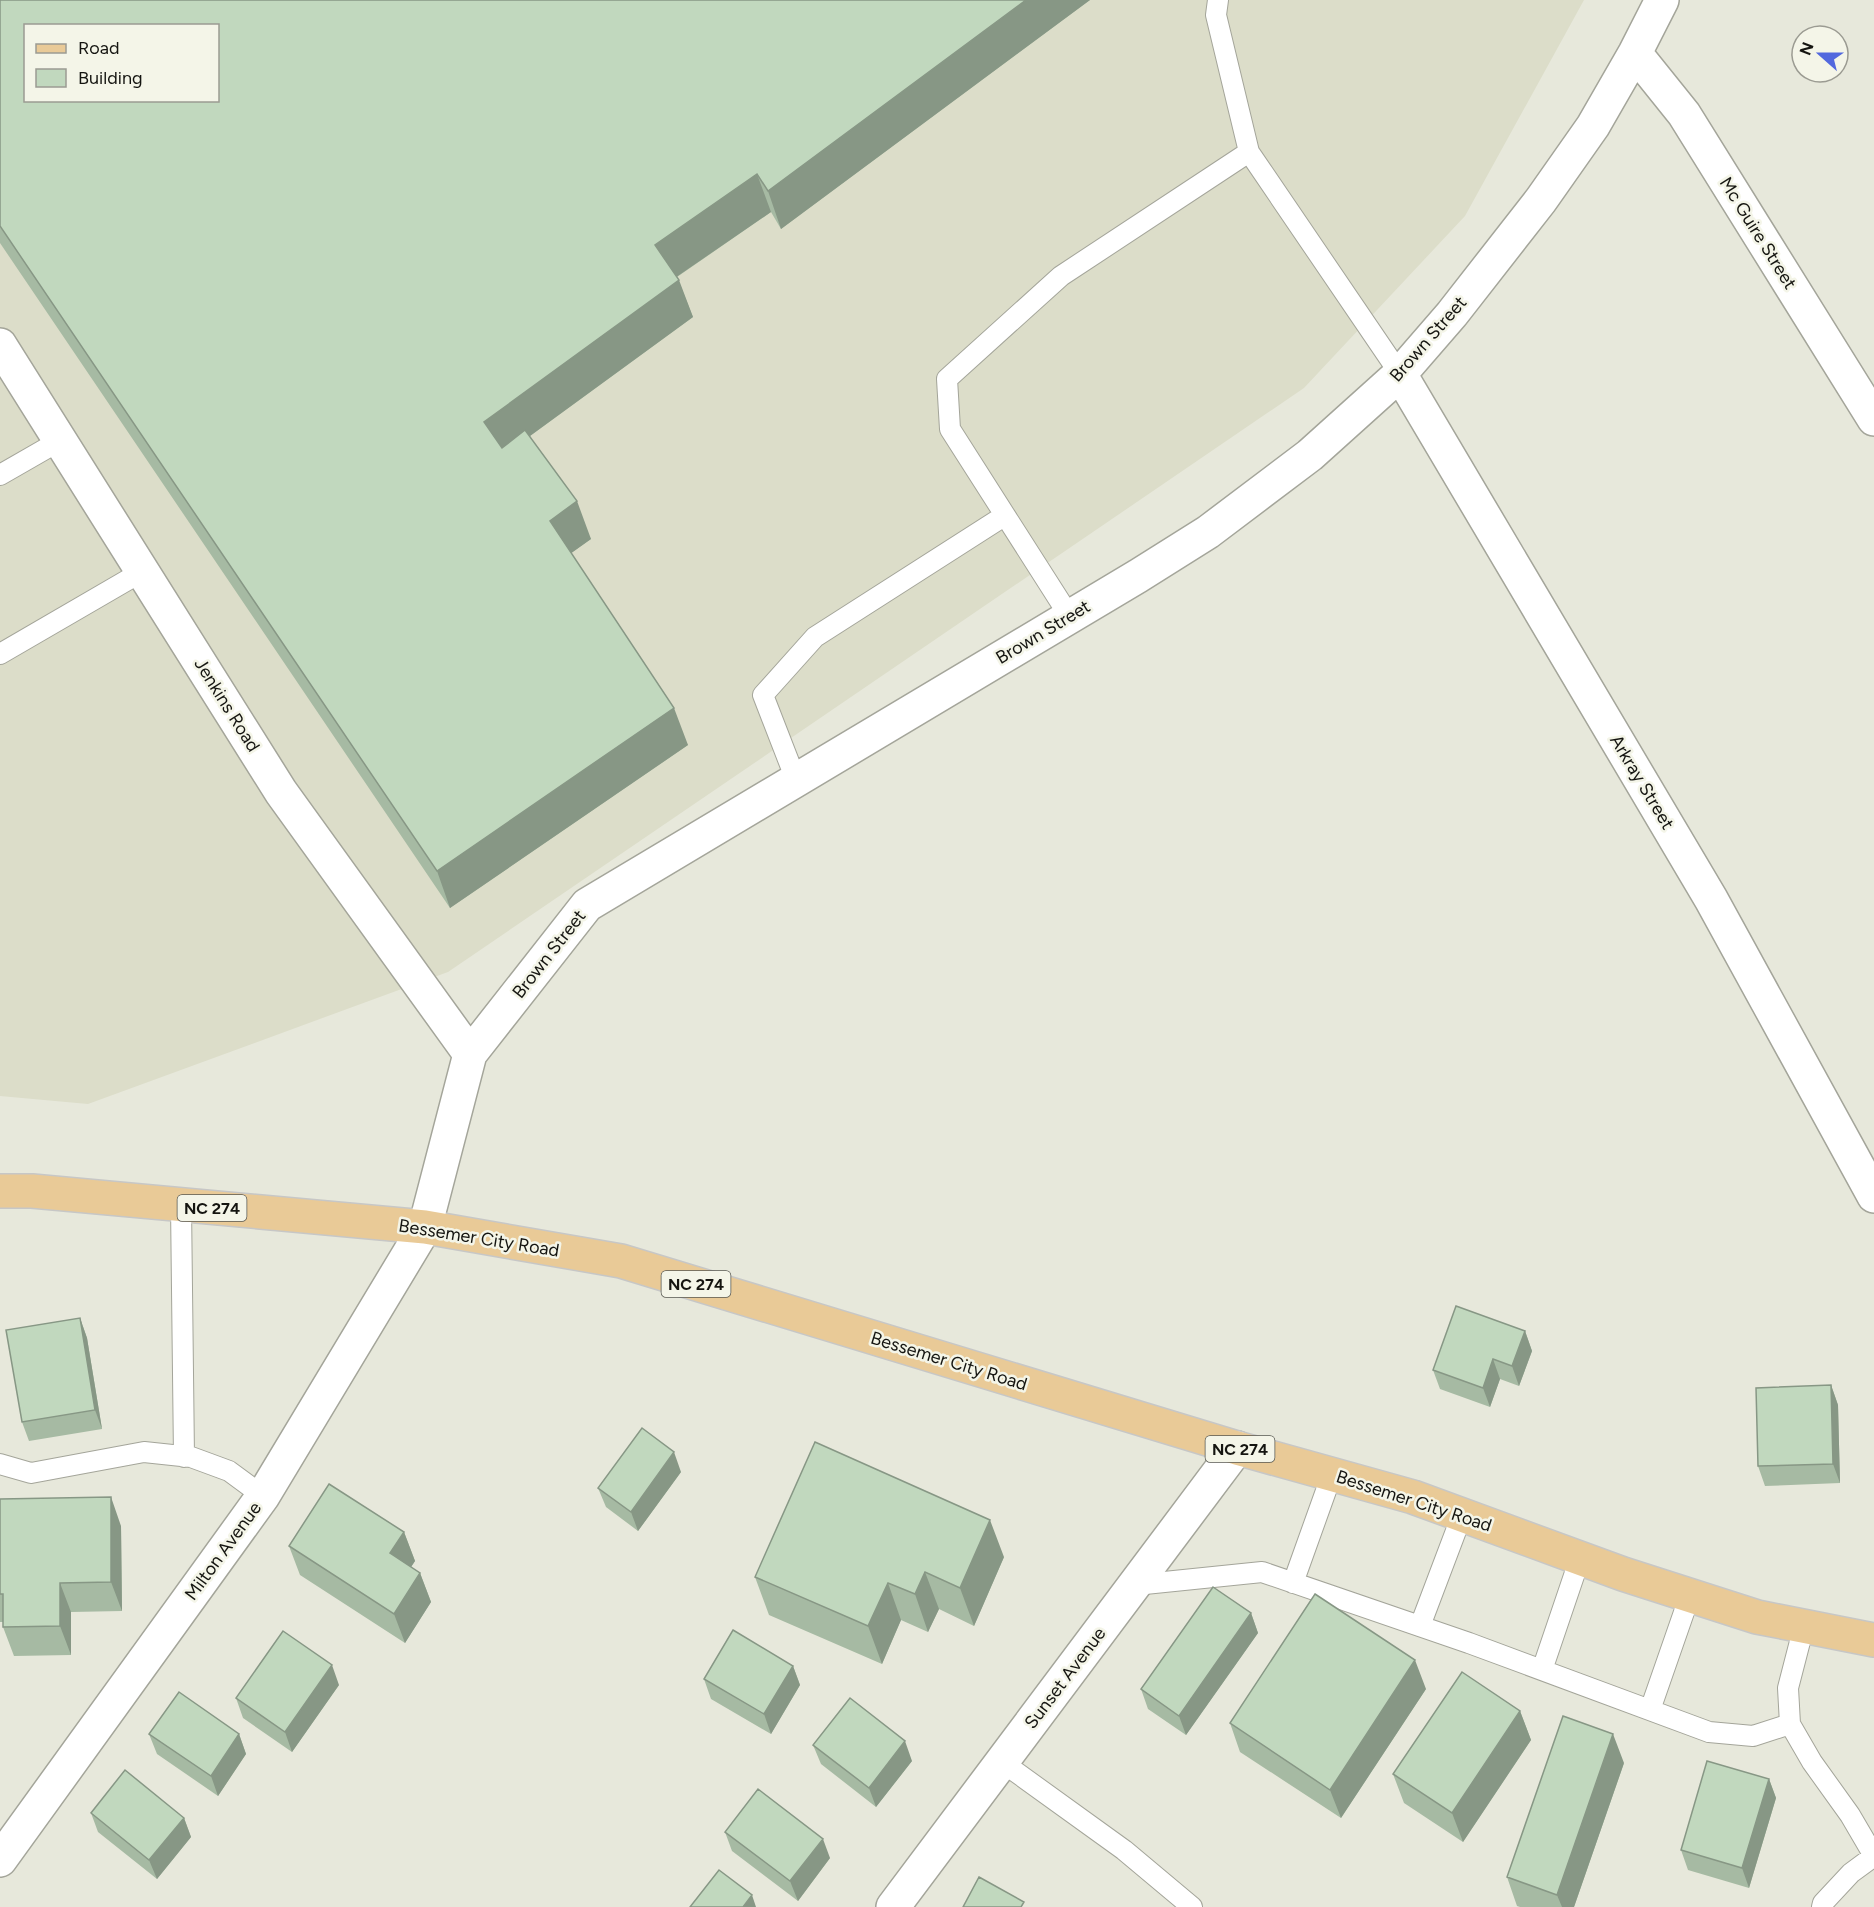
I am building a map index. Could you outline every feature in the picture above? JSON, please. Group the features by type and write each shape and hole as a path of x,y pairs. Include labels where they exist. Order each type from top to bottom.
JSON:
{"main road":[{"name":"Bessemer City Road","path":"0,1191 32,1191 424,1227 621,1261 1237,1448 1413,1497 1580,1558 1757,1617 1874,1641"}],"street":[{"name":"Brown Street","path":"424,1227 470,1054 587,905 1070,617 1208,532 1310,455 1400,374 1452,314 1541,200 1593,126 1662,0"},
{"name":"Mc Guire Street","path":"1635,53 1684,114 1874,419"},
{"name":"Jenkins Road","path":"5,364 61,440 281,792 470,1054"},
{"name":"Arkray Street","path":"1400,374 1711,899 1874,1196"},
{"name":"Milton Avenue","path":"0,1860 263,1496 424,1227"},
{"name":"Sunset Avenue","path":"893,1907 1237,1448"}],"lane":[{"path":"1218,0 1216,15 1249,152 1400,374"},
{"path":"1070,617 950,429 947,379 1061,276 1249,152"},
{"path":"0,475 61,440"},
{"path":"796,780 763,695 815,637 1004,516"},
{"path":"0,654 143,571"},
{"path":"181,1205 184,1457"},
{"path":"0,1464 31,1473 144,1452 192,1457 229,1471 263,1496"},
{"path":"1293,1582 1332,1474"},
{"path":"1420,1626 1462,1515"},
{"path":"1542,1670 1580,1558"},
{"path":"1135,1585 1262,1572 1420,1626 1709,1732 1753,1736 1790,1724"},
{"path":"1650,1710 1690,1595"},
{"path":"1804,1626 1788,1688 1790,1724 1812,1762 1850,1815 1874,1856 1851,1873 1823,1903 1822,1907"},
{"path":"1002,1762 1124,1850 1192,1907"}],"shaded area":[{"path":"0,0 1584,0 1465,216 1304,388 448,972 88,1104 0,1096"}],"building":[{"path":"0,0 1026,0 768,191 757,174 655,245 679,280 484,422 502,448 525,430 577,501 550,521 674,708 437,871 0,226"},
{"path":"1456,1306 1525,1331 1512,1366 1493,1359 1483,1388 1433,1370"},
{"path":"80,1318 95,1410 22,1422 6,1330"},
{"path":"1831,1385 1833,1464 1758,1466 1756,1388"},
{"path":"642,1428 674,1452 631,1512 598,1488"},
{"path":"815,1442 990,1520 960,1588 925,1572 915,1594 888,1583 868,1626 755,1577"},
{"path":"329,1484 404,1532 390,1553 420,1573 394,1614 289,1546"},
{"path":"111,1497 111,1582 60,1583 60,1626 3,1627 3,1594 0,1594 0,1499"},
{"path":"1213,1587 1251,1613 1179,1716 1141,1689"},
{"path":"1315,1594 1415,1660 1330,1790 1230,1723"},
{"path":"733,1630 793,1666 764,1714 704,1679"},
{"path":"283,1631 332,1665 285,1732 236,1698"},
{"path":"1462,1672 1520,1711 1452,1813 1393,1774"},
{"path":"179,1692 239,1734 211,1776 149,1734"},
{"path":"850,1698 905,1741 869,1788 813,1745"},
{"path":"1563,1716 1613,1734 1557,1895 1507,1877"},
{"path":"1707,1761 1769,1779 1742,1868 1681,1850"},
{"path":"125,1770 184,1818 149,1860 91,1813"},
{"path":"758,1789 823,1839 790,1881 725,1832"},
{"path":"719,1870 752,1895 743,1907 690,1907"},
{"path":"979,1877 1024,1902 1021,1907 963,1907"}]}
